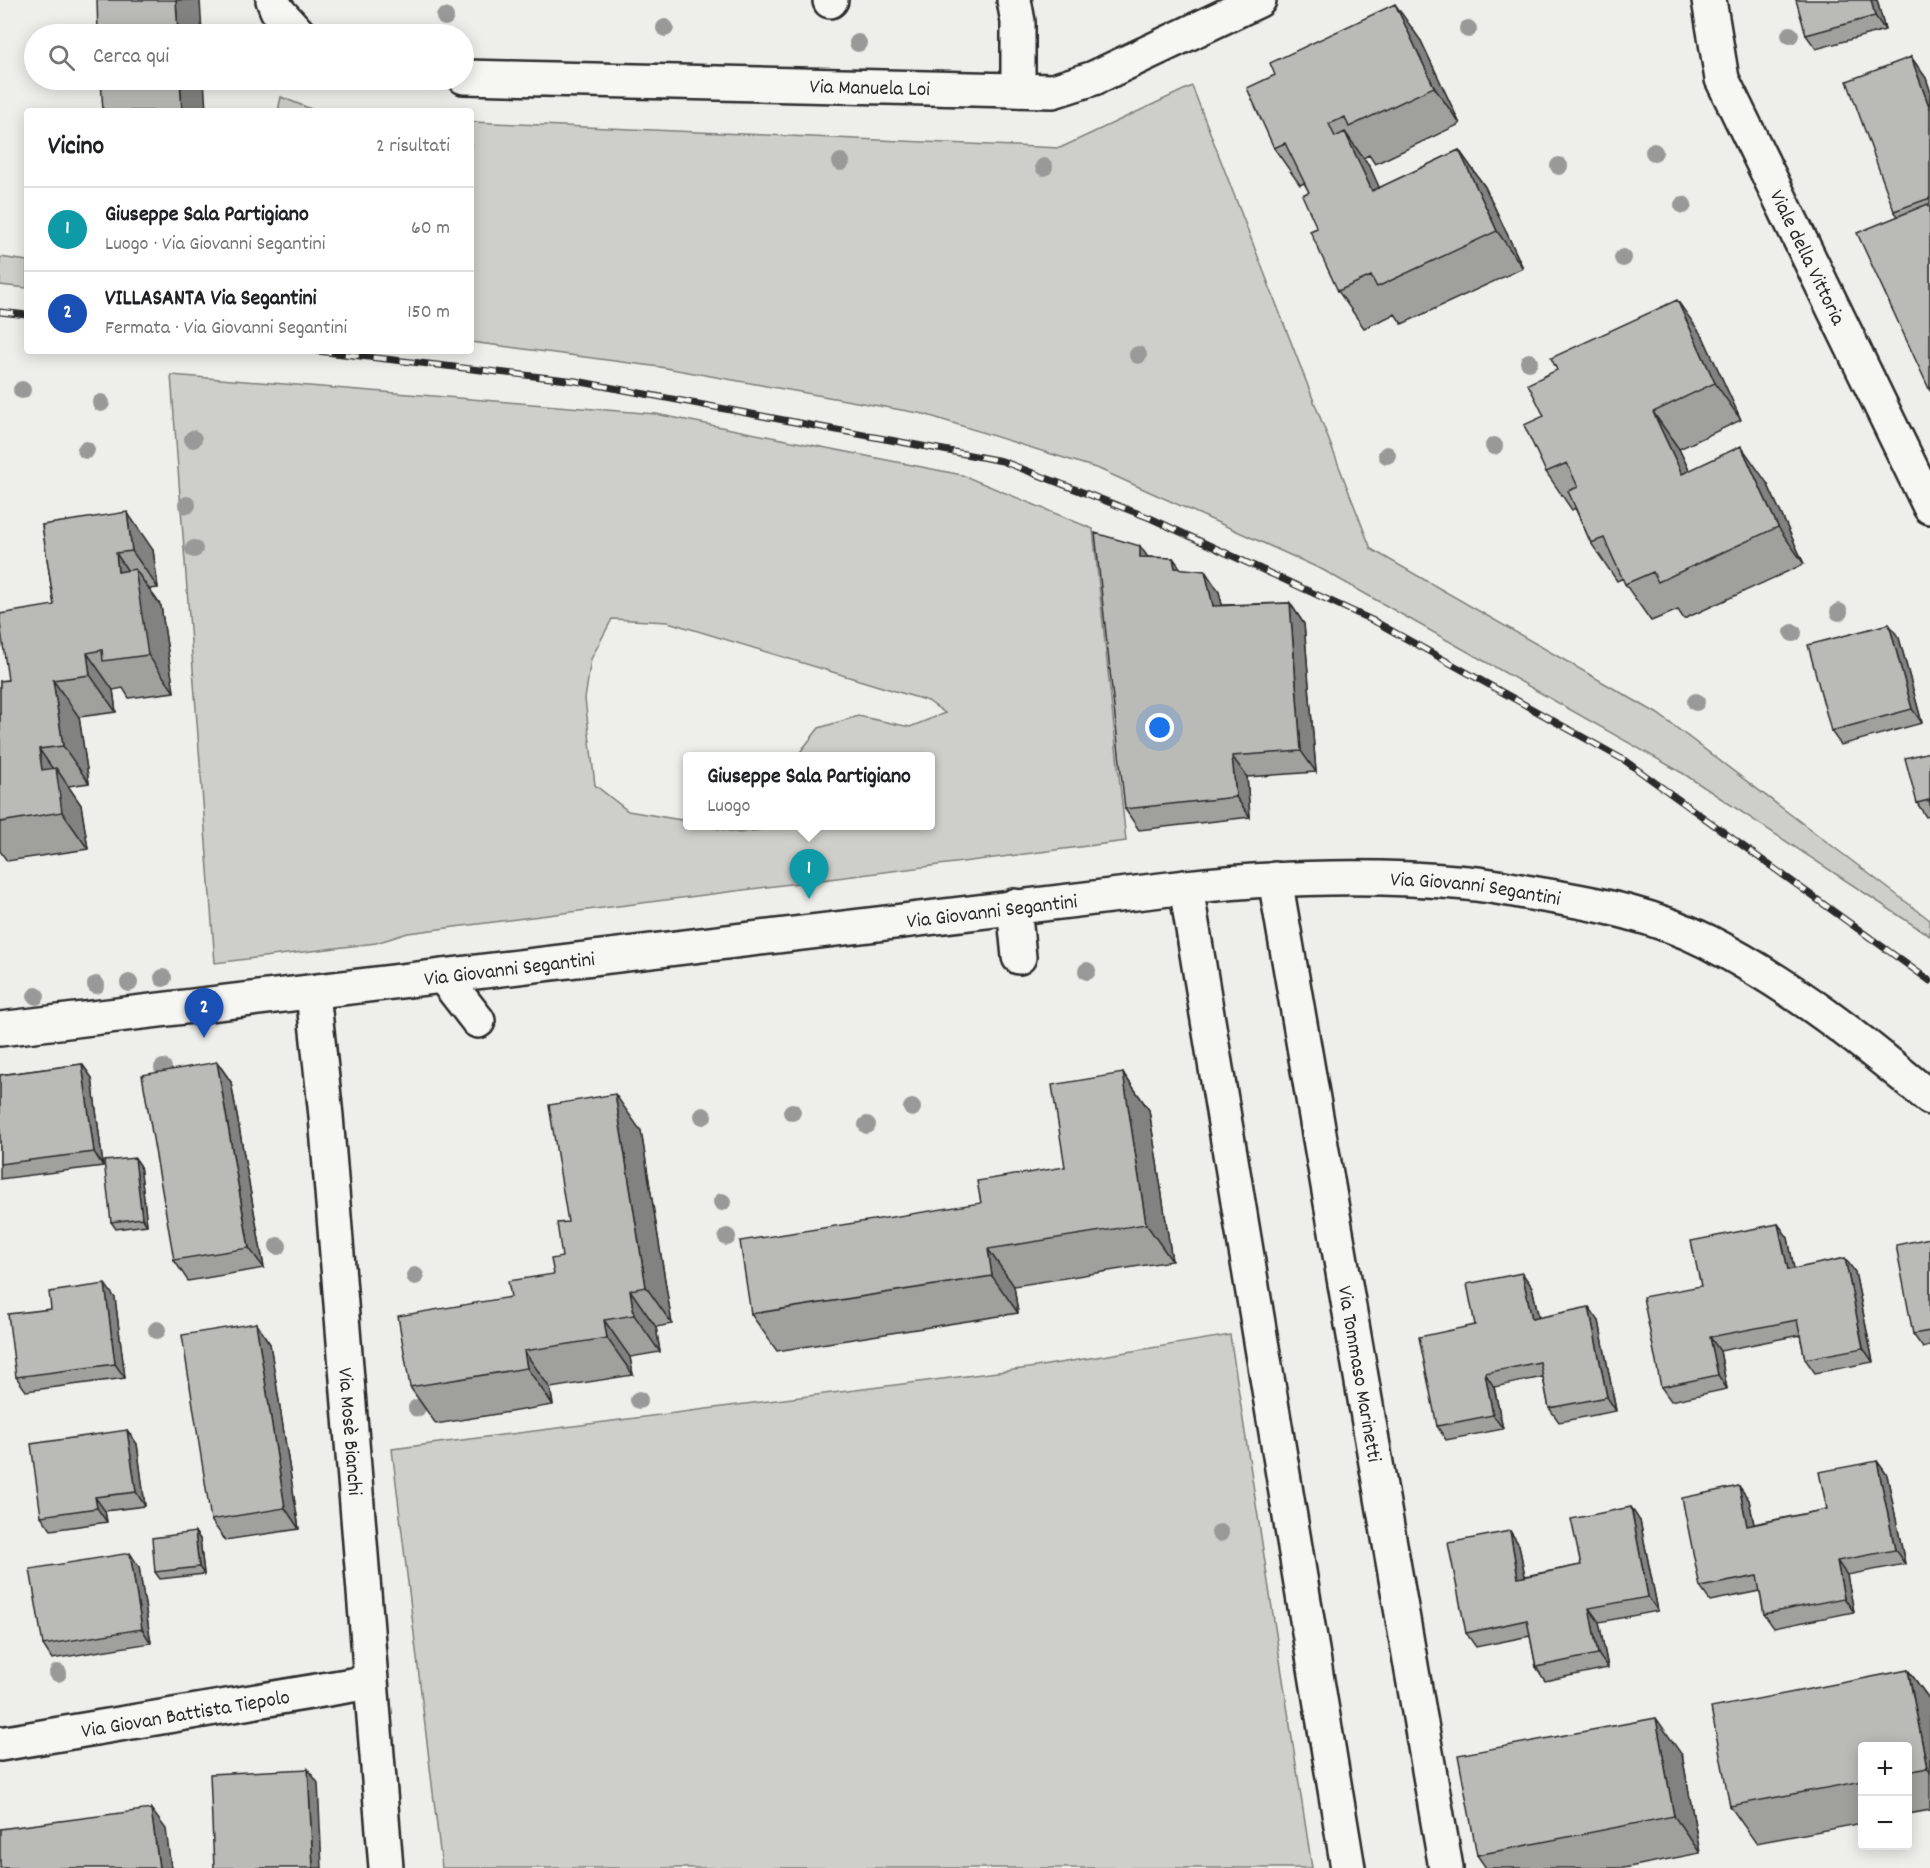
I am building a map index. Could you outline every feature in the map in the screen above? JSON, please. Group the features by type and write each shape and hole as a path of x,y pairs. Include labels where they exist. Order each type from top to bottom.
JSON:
{"street":[{"path":"273,0 277,10 290,24"},
{"path":"1014,0 1018,22 1018,90"},
{"name":"Via Manuela Loi","path":"474,77 1053,91 1094,78 1258,0"},
{"name":"Viale della Vittoria","path":"1709,0 1722,79 1930,507"},
{"name":"Via Giovanni Segantini","path":"0,1029 313,993 1014,906 1275,879 1330,878 1467,883 1584,902 1646,917 1707,941 1789,989 1857,1037 1930,1098"},
{"name":"Via Tommaso Marinetti","path":"1275,879 1446,1868"},
{"path":"1186,887 1348,1868"},
{"path":"1014,906 1019,957"},
{"path":"443,976 478,1021"},
{"name":"Via Mosè Bianchi","path":"313,993 326,1116 386,1868"},
{"name":"Via Giovan Battista Tiepolo","path":"0,1744 370,1682"}],"shaded area":[{"path":"1192,86 1371,549 1658,714 1930,920 1930,936 1684,774 1323,570 1099,469 924,414 660,367 474,342 474,122 1060,148"},
{"path":"281,97 308,108 279,108"},
{"path":"0,257 24,261 24,288 0,285"},
{"path":"171,375 656,414 962,475 1093,529 1126,841 408,933 376,943 215,963","holes":["612,619 668,622 928,701 945,713 910,727 858,716 819,728 800,752 935,752 935,830 759,830 739,833 725,830 683,830 683,820 628,811 595,785 585,699 591,659"]},
{"path":"1230,1335 1312,1868 442,1868 392,1449 1029,1368"}],"building":[{"path":"97,0 176,0 177,24 98,24"},
{"path":"1796,0 1871,0 1875,16 1806,35"},
{"path":"1395,4 1434,87 1349,127 1345,117 1329,124 1335,137 1345,132 1372,191 1459,150 1497,231 1377,287 1371,276 1338,291 1310,231 1317,228 1302,195 1309,192 1285,143 1274,148 1247,88 1275,75 1270,63"},
{"path":"1911,57 1930,109 1930,198 1894,211 1847,81"},
{"path":"102,90 181,90 182,108 103,108"},
{"path":"1928,204 1930,208 1930,391 1857,233"},
{"path":"1677,300 1715,383 1653,412 1682,474 1741,446 1778,527 1658,582 1653,572 1625,584 1604,538 1591,543 1568,491 1578,487 1567,463 1546,472 1524,425 1544,416 1528,384 1557,370 1551,358"},
{"path":"127,512 132,551 116,553 118,572 135,569 148,655 103,661 102,650 87,653 90,675 53,680 63,746 39,749 42,770 56,768 62,812 0,822 0,681 8,680 0,614 54,605 42,525"},
{"path":"1095,533 1140,546 1140,557 1173,558 1175,568 1205,571 1213,606 1290,603 1301,751 1232,756 1236,797 1125,809"},
{"path":"1889,624 1912,709 1831,731 1808,645"},
{"path":"1930,752 1930,804 1929,800 1917,803 1905,758"},
{"path":"217,1062 249,1248 174,1260 142,1075"},
{"path":"82,1064 94,1152 0,1164 0,1075"},
{"path":"1123,1073 1146,1224 988,1249 992,1276 751,1314 740,1241 981,1203 977,1181 1065,1167 1052,1085"},
{"path":"615,1094 646,1287 630,1290 634,1315 604,1320 607,1338 524,1351 527,1368 410,1387 398,1316 511,1297 508,1281 554,1274 551,1259 562,1257 557,1223 568,1222 549,1105"},
{"path":"135,1158 142,1218 111,1222 104,1161"},
{"path":"1778,1224 1788,1270 1845,1258 1863,1348 1805,1359 1797,1320 1710,1337 1718,1375 1661,1387 1643,1297 1701,1286 1691,1241"},
{"path":"1930,1238 1930,1331 1913,1334 1896,1245"},
{"path":"1522,1273 1532,1319 1589,1307 1607,1397 1549,1408 1540,1362 1485,1373 1493,1415 1437,1426 1419,1337 1475,1325 1467,1284"},
{"path":"105,1284 115,1364 16,1377 8,1314 51,1309 49,1292"},
{"path":"256,1323 285,1508 211,1520 182,1335"},
{"path":"127,1430 136,1492 95,1497 97,1508 41,1516 31,1444"},
{"path":"1877,1461 1895,1550 1837,1561 1844,1598 1764,1614 1757,1576 1700,1587 1682,1498 1739,1486 1747,1526 1827,1509 1819,1472"},
{"path":"1631,1507 1648,1597 1589,1608 1598,1654 1536,1667 1527,1620 1466,1633 1448,1543 1510,1531 1518,1578 1581,1565 1571,1519"},
{"path":"195,1532 199,1567 155,1572 152,1538"},
{"path":"130,1553 142,1629 43,1645 30,1569"},
{"path":"1908,1670 1927,1768 1912,1771 1912,1742 1858,1742 1858,1782 1730,1806 1711,1708"},
{"path":"1656,1718 1674,1816 1477,1855 1458,1755"},
{"path":"308,1769 313,1868 214,1868 210,1774"},
{"path":"151,1809 159,1868 0,1868 0,1829"}],"railway":[{"path":"0,312 24,315"},
{"path":"343,354 576,381 1002,461 1150,518 1376,622 1624,760 1930,981"}],"place":[{"name":"Giuseppe Sala Partigiano","path":"809,899"},
{"name":"VILLASANTA Via Segantini","path":"204,1038"}]}
